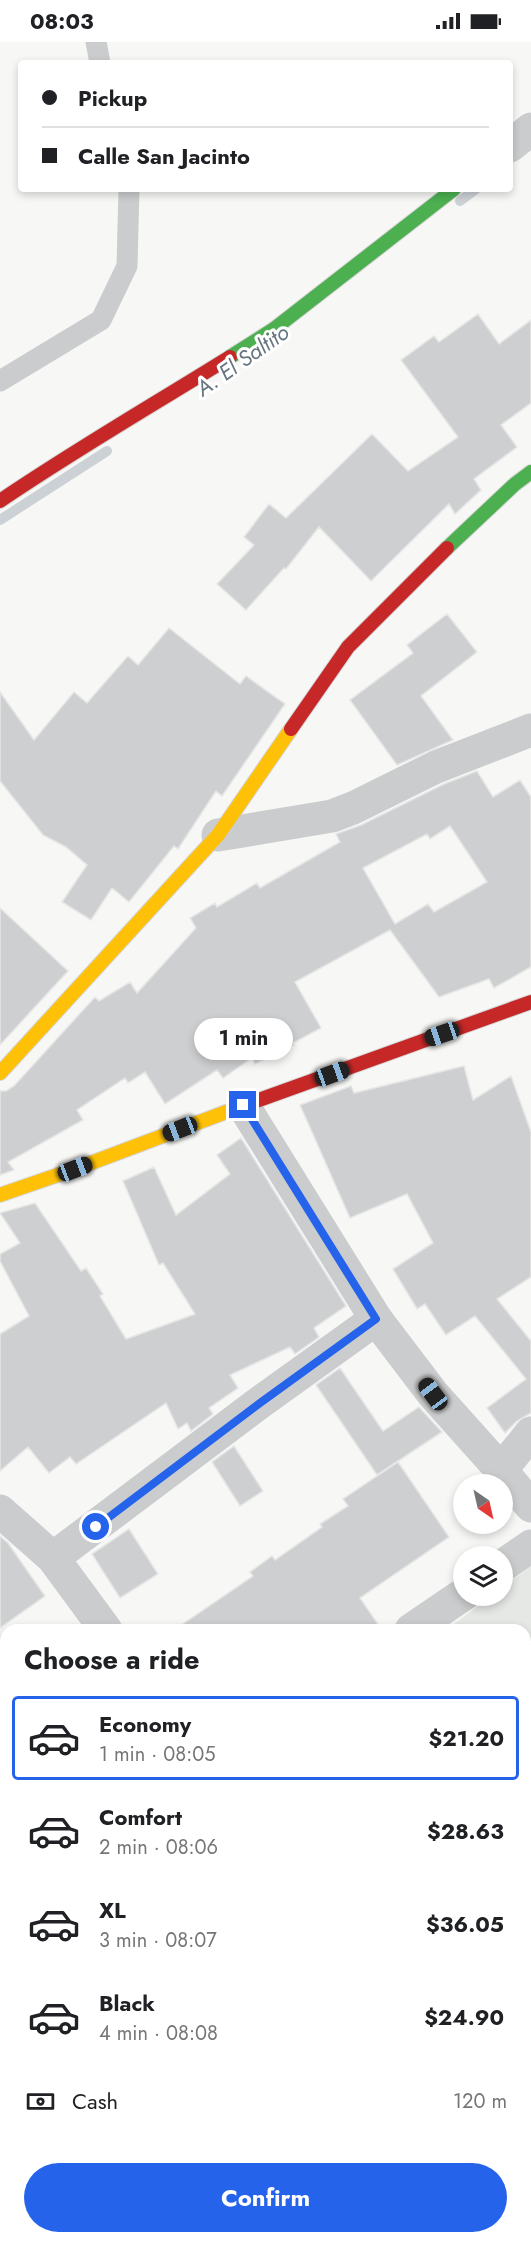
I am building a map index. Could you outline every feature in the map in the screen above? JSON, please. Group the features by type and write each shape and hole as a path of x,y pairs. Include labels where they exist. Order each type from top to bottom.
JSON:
{"street":[{"path":"513,144 531,129"},
{"path":"0,501 65,457 125,423 274,329 450,192"},
{"path":"0,1073 218,835 348,647 432,562 515,484 531,472"},
{"path":"218,835 332,816 436,767 531,730"},
{"path":"0,1195 531,1002"},
{"path":"243,1105 376,1319 433,1394 531,1506"},
{"path":"53,1558 376,1319"},
{"path":"501,1470 531,1433"},
{"path":"0,1511 53,1558 102,1624"},
{"path":"513,1558 531,1546"},
{"path":"420,1624 453,1601"}],"lane":[{"path":"96,42 99,60"},
{"path":"0,381 101,320 127,266 129,192"}],"shaded area":[{"path":"531,1566 531,1624 454,1624 478,1606 513,1606 513,1580"}],"building":[{"path":"478,314 499,344 531,320 531,403 501,425 517,447 474,479 481,490 455,514 449,504 371,581 319,527 286,569 284,568 246,610 217,584 254,545 244,537 269,504 286,518 372,434 408,471 458,437 401,360 434,336 439,342"},
{"path":"447,614 477,652 421,696 453,740 397,765 350,700 413,653 407,645"},
{"path":"169,628 240,684 246,676 285,704 222,796 216,791 178,849 174,846 129,902 112,888 91,920 62,902 87,865 66,847 43,835 0,781 0,692 34,740 74,692 87,703 128,656 138,665"},
{"path":"477,771 493,797 520,780 531,797 531,967 494,988 489,979 439,997 390,930 295,982 321,1028 293,1043 294,1045 255,1064 252,1058 223,1078 217,1070 165,1104 145,1072 128,1083 125,1078 77,1110 83,1120 8,1162 14,1170 0,1175 0,1091 6,1091 14,1086 95,997 99,1001 130,982 137,993 196,928 190,918 215,903 217,907 257,883 260,888 340,842 336,834 361,825 444,784","holes":["450,826 487,882 434,912 428,904 395,924 363,868 427,834 430,839"]},
{"path":"0,908 68,971 0,1045"},
{"path":"464,1066 473,1100 511,1076 531,1132 531,1277 497,1299 531,1341 531,1413 517,1421 505,1433 487,1408 526,1379 475,1316 446,1335 425,1304 417,1309 393,1269 433,1243 407,1194 350,1218 300,1105 351,1086 354,1093"},
{"path":"241,1138 346,1306 314,1328 319,1337 295,1354 290,1347 230,1375 238,1388 209,1408 213,1414 191,1431 187,1423 178,1429 166,1403 76,1464 70,1457 49,1473 28,1447 0,1471 0,1334 29,1316 0,1261 0,1254 20,1243 0,1213 35,1203 81,1271 86,1268 103,1294 100,1296 126,1339 195,1314 163,1263 159,1265 123,1181 154,1167 176,1215 230,1174 217,1155"},
{"path":"340,1368 383,1431 419,1407 442,1432 377,1475 316,1385"},
{"path":"234,1446 263,1491 240,1506 212,1462"},
{"path":"398,1462 449,1537 360,1598 378,1624 183,1624 253,1576 250,1572 272,1556 275,1560 322,1527 320,1524 348,1506 343,1499"},
{"path":"129,1529 158,1574 120,1598 92,1554"},
{"path":"0,1536 8,1543 45,1596 6,1624 0,1624"}],"waterway":[{"name":"A. El Saltito","path":"460,201 472,192"},
{"name":"A. El Saltito","path":"0,520 107,451"}],"traffic: fast":[{"path":"230,357 274,329 450,192"},
{"path":"447,548 515,484 531,472"}],"traffic: slow":[{"path":"0,1073 218,835 291,729"},
{"path":"0,1195 234,1109"}],"traffic: jam":[{"path":"0,501 230,357"},
{"path":"291,729 348,647 447,548"},
{"path":"234,1109 531,1002"}],"route":[{"path":"96,1527 376,1319 243,1105"}]}
